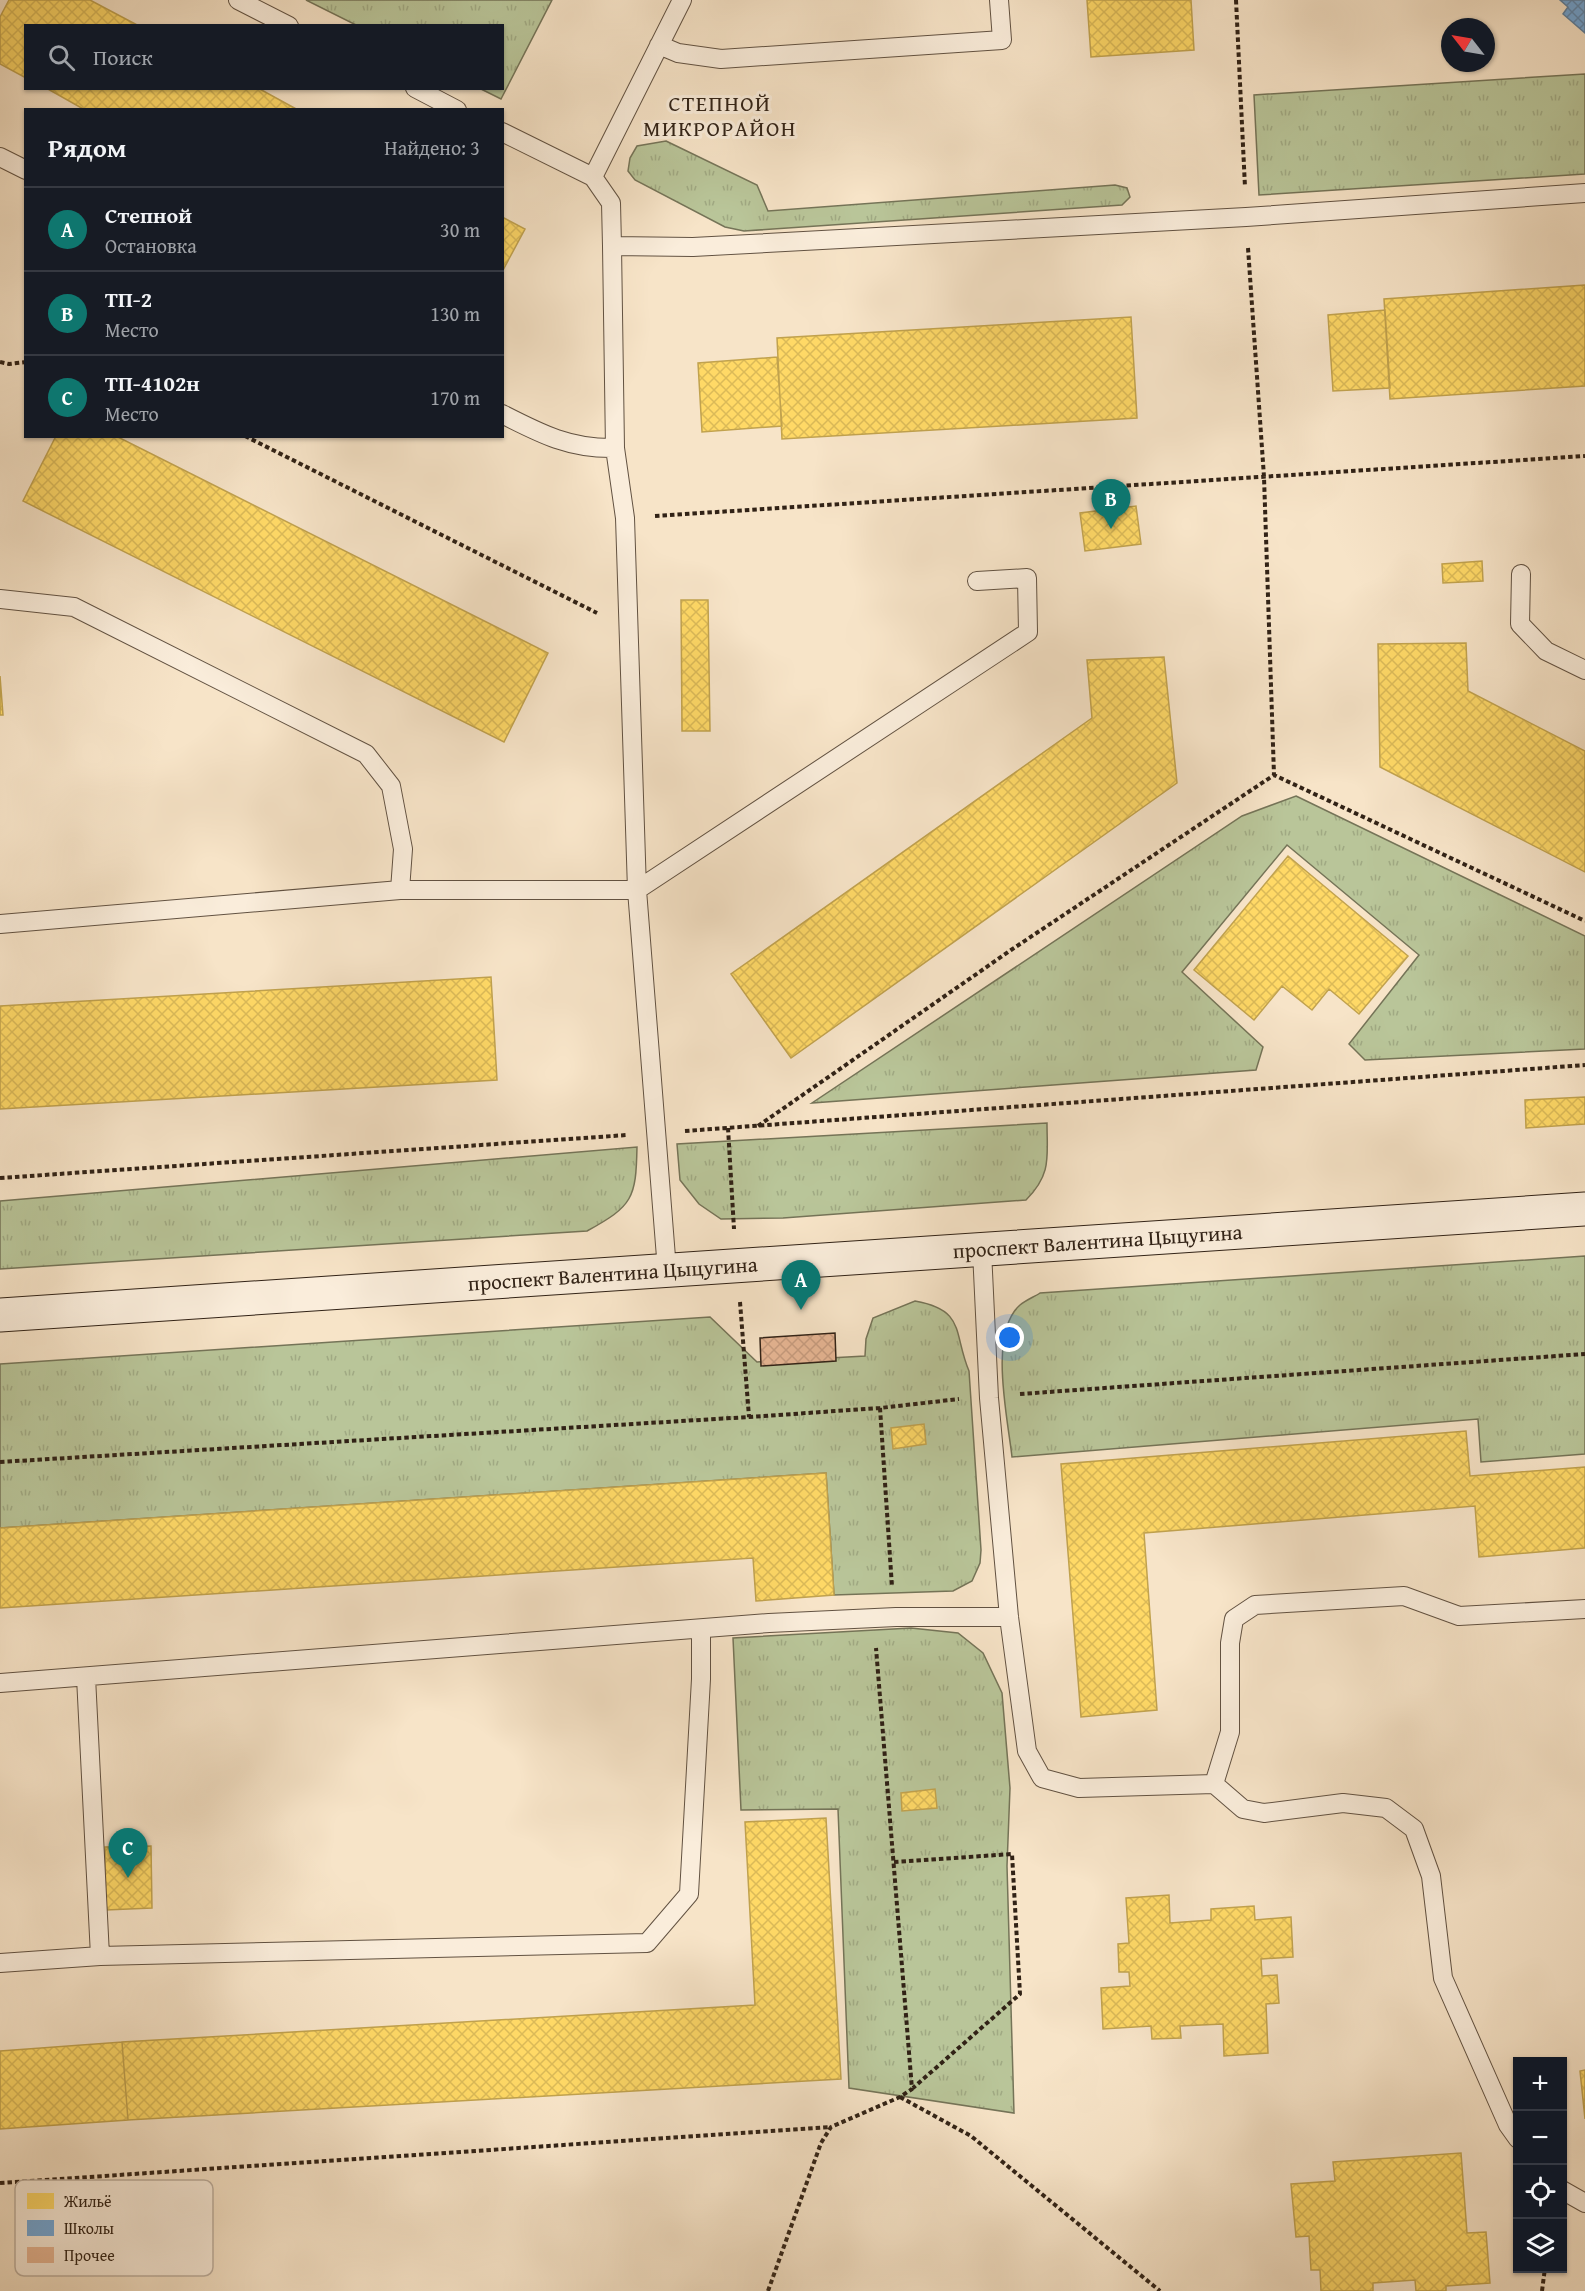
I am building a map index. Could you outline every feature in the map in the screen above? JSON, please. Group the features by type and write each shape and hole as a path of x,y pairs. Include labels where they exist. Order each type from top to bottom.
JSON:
{"main road":[{"name":"проспект Валентина Цыцугина","path":"0,1316 1585,1209"}],"lane":[{"path":"238,0 285,24"},
{"path":"593,177 682,0"},
{"path":"659,45 678,53 721,59 1002,40 999,0"},
{"path":"419,90 453,108"},
{"path":"504,133 593,177 610,203 615,448 625,518 637,890 667,1270"},
{"path":"0,157 24,169"},
{"path":"612,246 693,247 1246,217 1585,193"},
{"path":"504,415 553,440 594,449 615,448"},
{"path":"1521,574 1520,624 1546,651 1585,670"},
{"path":"0,924 400,890 637,890 1028,632 1027,578 977,581"},
{"path":"0,599 74,607 366,754 391,786 403,849 400,890"},
{"path":"982,1251 989,1398 1009,1617 1027,1751 1042,1778 1079,1788 1214,1784 1243,1809 1264,1813 1322,1805 1354,1804 1386,1808 1414,1829 1431,1876 1443,1978 1513,2132"},
{"path":"1214,1784 1230,1732 1230,1643 1234,1619 1255,1605 1404,1596 1459,1616 1585,1609"},
{"path":"0,1683 896,1617 1009,1617"},
{"path":"0,1963 100,1956 647,1943 689,1894 701,1679 700,1630"},
{"path":"86,1677 100,1956"},
{"path":"1567,2192 1585,2203"}],"path":[{"path":"1236,0 1246,217 1264,477 1274,775"},
{"path":"0,362 9,364 24,362"},
{"path":"249,438 568,597 629,630"},
{"path":"625,518 1585,456"},
{"path":"1274,775 1585,921"},
{"path":"758,1127 1011,950 1274,775"},
{"path":"0,1178 758,1127 1293,1084 1585,1065"},
{"path":"0,1462 880,1408 1585,1354"},
{"path":"880,1408 896,1617 876,1646 912,2089"},
{"path":"45,2180 831,2127 900,2097 912,2089 1020,1994 1012,1854 894,1862"},
{"path":"900,2097 971,2136 1160,2291"},
{"path":"768,2291 820,2143 831,2127"},
{"path":"0,2183 15,2182"},
{"path":"1542,2291 1544,2273"}],"green space":[{"path":"306,0 552,0 501,99 483,90 504,90 504,24 354,24"},
{"path":"1585,74 1585,174 1259,195 1254,95"},
{"path":"666,141 757,185 768,211 1115,185 1127,188 1130,197 1122,205 744,231 725,227 635,180 628,171 630,158 637,146"},
{"path":"1296,796 1585,936 1585,1049 1365,1060 1349,1044 1419,955 1287,845 1182,972 1263,1047 1256,1070 812,1103 1242,816"},
{"path":"1047,1123 1047,1155 1044,1173 1026,1200 783,1218 721,1219 699,1204 680,1180 677,1144"},
{"path":"637,1147 635,1178 629,1199 614,1214 587,1231 0,1269 0,1201"},
{"path":"1585,1256 1585,1454 1481,1462 1478,1419 1012,1457 1002,1377 1005,1335 1010,1318 1020,1305 1040,1293"},
{"path":"915,1301 943,1310 950,1317 955,1325 969,1371 981,1550 980,1563 972,1581 953,1591 834,1595 826,1473 0,1528 0,1364 710,1317 757,1362 865,1356 866,1339 873,1318"},
{"path":"911,1628 958,1633 983,1653 1002,1693 1010,1788 1007,1866 1014,2113 849,2088 838,1809 741,1810 733,1638"}],"building: Жильё":[{"path":"9,0 90,0 135,24 24,24 24,77 0,64 0,17"},
{"path":"1087,0 1191,0 1194,50 1091,57"},
{"path":"50,90 262,90 294,108 81,108"},
{"path":"504,218 525,229 504,268"},
{"path":"1585,285 1585,386 1390,399 1384,299"},
{"path":"1385,310 1390,388 1333,391 1328,315"},
{"path":"1131,317 1137,418 782,439 777,338"},
{"path":"777,357 782,426 702,432 698,363"},
{"path":"55,438 120,438 548,653 504,742 23,501"},
{"path":"1136,506 1141,544 1085,551 1080,513"},
{"path":"1482,561 1483,581 1443,583 1442,564"},
{"path":"681,600 708,600 710,731 682,731"},
{"path":"1466,643 1468,691 1585,751 1585,872 1380,767 1378,644"},
{"path":"1164,657 1177,783 791,1058 731,974 1092,718 1087,660"},
{"path":"0,676 3,715 0,715"},
{"path":"1288,856 1408,956 1359,1014 1329,989 1312,1010 1282,986 1254,1020 1194,970"},
{"path":"491,977 497,1080 0,1109 0,1006"},
{"path":"1585,1097 1585,1124 1526,1128 1525,1100"},
{"path":"924,1424 926,1444 893,1449 891,1428"},
{"path":"1466,1431 1470,1476 1585,1467 1585,1548 1479,1557 1475,1506 1144,1533 1157,1710 1081,1717 1061,1464"},
{"path":"826,1473 834,1595 756,1601 753,1558 0,1608 0,1528"},
{"path":"935,1789 937,1808 902,1811 901,1793"},
{"path":"826,1818 841,2079 128,2120 122,2042 755,2005 745,1822"},
{"path":"151,1846 152,1908 106,1910 105,1847"},
{"path":"1169,1895 1170,1923 1211,1920 1211,1909 1254,1906 1255,1920 1291,1917 1293,1957 1261,1959 1262,1976 1277,1975 1279,2003 1266,2004 1268,2053 1224,2056 1223,2024 1180,2026 1181,2038 1152,2039 1151,2026 1103,2029 1101,1988 1130,1986 1129,1972 1119,1972 1118,1944 1129,1943 1126,1898"},
{"path":"122,2042 128,2120 0,2129 0,2051"},
{"path":"1585,2070 1585,2119 1580,2071"},
{"path":"1461,2153 1467,2233 1486,2232 1490,2283 1446,2286 1446,2291 1416,2291 1415,2280 1373,2283 1373,2291 1321,2291 1320,2270 1311,2270 1309,2236 1296,2237 1291,2184 1335,2181 1333,2162"}],"building: Школы":[{"path":"1560,0 1585,0 1585,33 1563,14 1568,7"}],"building: Прочее":[{"path":"835,1333 836,1361 761,1366 760,1338"}],"place":[{"name":"ТП-2","path":"1111,529"},
{"name":"Степной","path":"801,1310"},
{"name":"ТП-4102н","path":"128,1878"}],"district":[{"name":"СТЕПНОЙ МИКРОРАЙОН","path":"720,116"}]}
